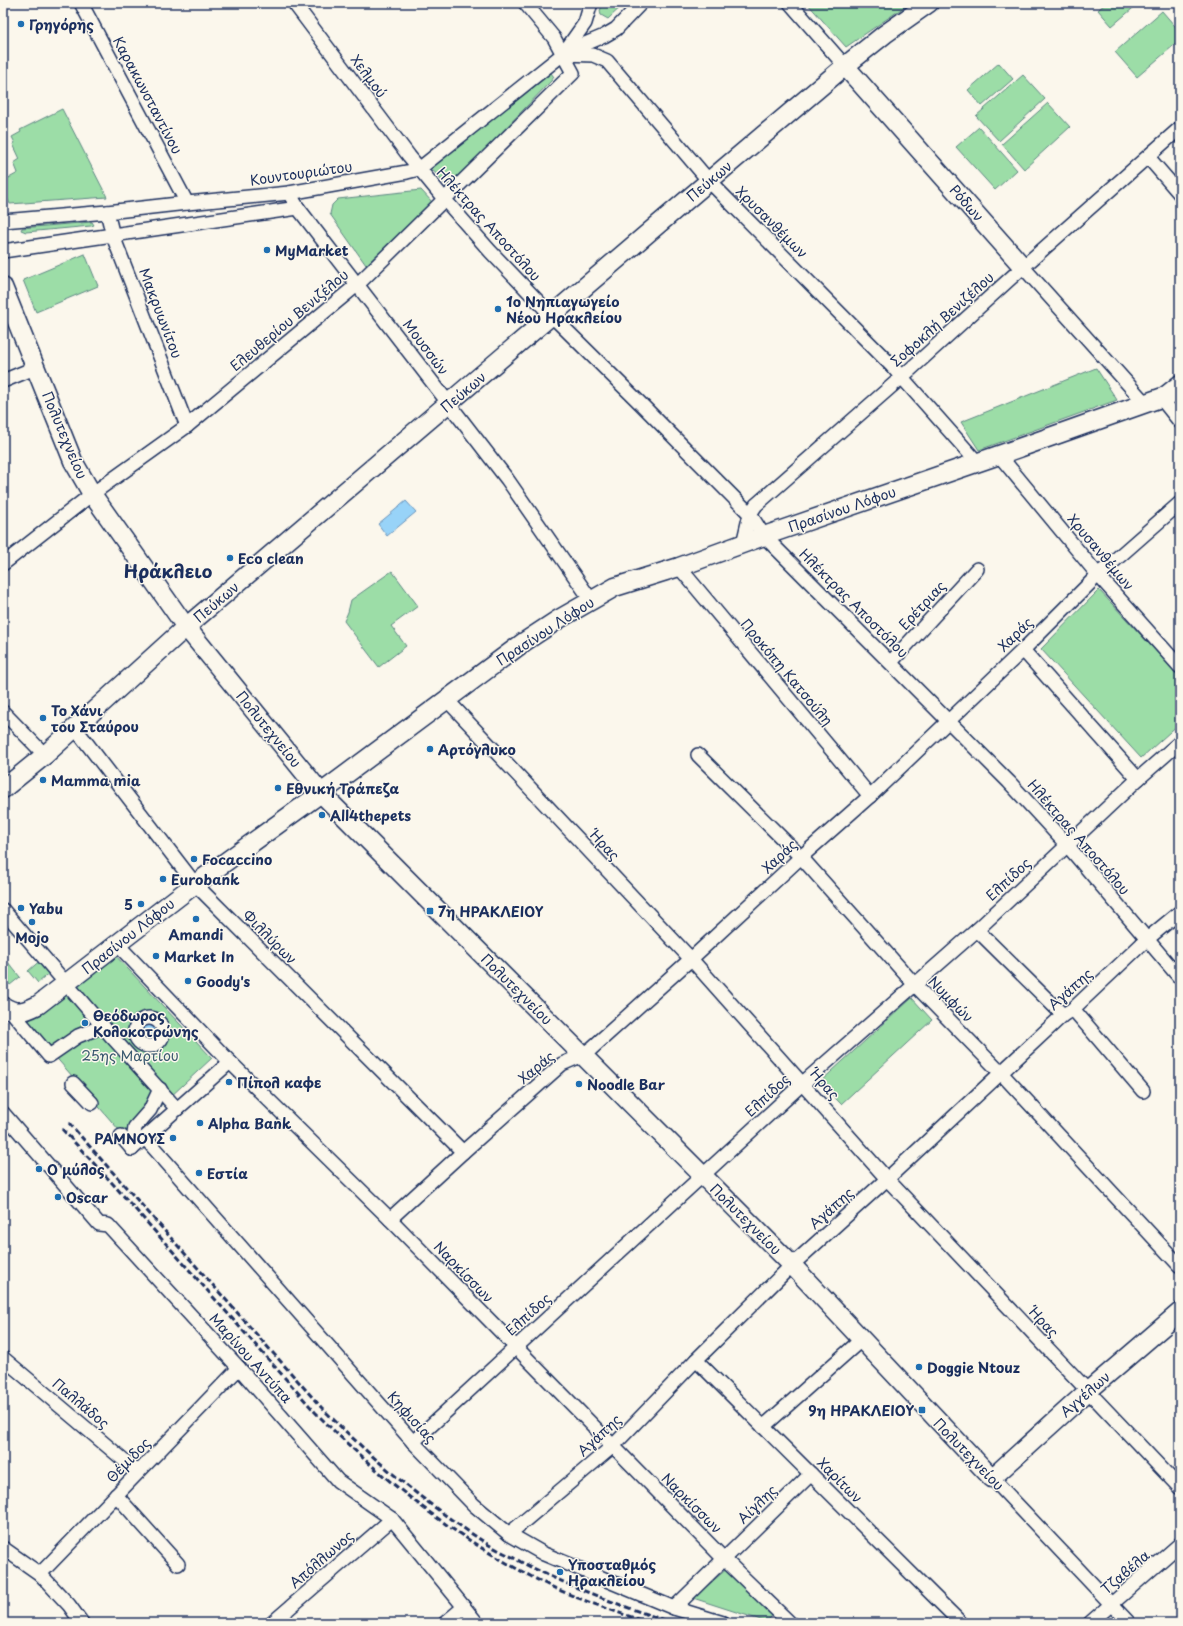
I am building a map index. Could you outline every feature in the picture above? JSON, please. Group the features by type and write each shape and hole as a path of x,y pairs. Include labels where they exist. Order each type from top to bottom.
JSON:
{"street":[{"name":"Καρακωνσταντίνου","path":"81,3 187,202"},
{"name":"Χελμού","path":"294,3 419,169"},
{"path":"525,3 554,38 563,54"},
{"path":"563,54 585,23 591,3"},
{"path":"563,54 604,36 616,29 641,3"},
{"name":"Ρόδων","path":"790,3 1023,266 1153,400 1180,422"},
{"name":"Πεύκων","path":"3,789 75,728 186,627 709,181 845,66 885,34 929,3"},
{"name":"Κουντουριώτου","path":"3,221 289,193 419,169 563,54"},
{"name":"Χρυσανθέμων","path":"563,54 593,55 607,62 709,181 902,377 977,462"},
{"name":"Ελευθερίου Βενιζέλου","path":"3,564 92,494 187,426 358,284 573,73 563,54"},
{"name":"Σοφοκλή Βενιζέλου","path":"743,544 750,514 756,506 902,377 1023,266 1180,128"},
{"path":"1148,157 1180,194"},
{"name":"Ηλέκτρας Αποστόλου","path":"419,169 445,200 552,316 750,514 764,536 1009,782 1067,845 1146,940 1180,978"},
{"name":"Μουσσών","path":"289,193 298,208 507,479 591,600"},
{"path":"3,251 298,208"},
{"name":"Μακρυωνίτου","path":"107,212 113,236 187,426"},
{"name":"Πολυτεχνείου","path":"4,291 37,367 73,461 92,494 186,627 321,793 792,1265 1129,1623"},
{"path":"3,381 37,367"},
{"path":"1153,400 1180,381"},
{"name":"Πρασίνου Λόφου","path":"7,1009 28,1010 38,1005 67,984 116,943 524,642 559,618 615,587 679,567 977,462 999,456 1180,391"},
{"name":"Χρυσανθέμων","path":"999,456 1098,575 1180,667"},
{"name":"Χαράς","path":"390,1219 562,1064 583,1055 691,959 801,857 870,796 1023,650 1098,575 1180,503"},
{"name":"Προκόπη Κατσούλη","path":"679,567 870,796"},
{"name":"Ερέτριας","path":"891,662 977,569"},
{"path":"1023,650 1138,779"},
{"name":"Ήρας","path":"447,700 691,959 804,1083 887,1179 1180,1488"},
{"path":"3,712 44,755"},
{"name":"Φιλλύρων","path":"75,728 195,884 463,1152"},
{"name":"Ελπίδος","path":"413,1442 804,1083 977,930 1138,779 1180,742"},
{"name":"Νυμφών","path":"698,755 801,857 915,985 1001,1073 1180,1266"},
{"path":"3,910 103,1026 177,1108"},
{"name":"Αγάπης","path":"509,1534 613,1446 696,1360 792,1265 1146,940 1180,912"},
{"path":"977,930 1068,1012 1143,1091"},
{"name":"Ναρκίσσων","path":"116,943 230,1062 390,1219 724,1559 790,1623"},
{"path":"159,1023 176,1007"},
{"path":"7,1009 49,1056 78,1036 103,1026"},
{"path":"147,1018 154,1019 159,1023 163,1029 163,1036 160,1042 154,1046 147,1047 137,1041 134,1032 140,1020 147,1018"},
{"path":"126,1051 137,1041"},
{"path":"132,1149 230,1062"},
{"path":"73,1083 92,1103"},
{"path":"132,1149 135,1127 150,1110 160,1089"},
{"name":"Μαρίνου Αντύπα","path":"5,1112 99,1224 108,1225 239,1368 338,1481 392,1519 478,1623"},
{"path":"22,1127 65,1178"},
{"path":"121,1136 132,1149"},
{"name":"Κηφισίας","path":"145,1138 413,1442 442,1474 474,1505 509,1534 544,1554 674,1608 723,1623"},
{"name":"Αγγέλων","path":"992,1478 1088,1390 1180,1312"},
{"path":"763,1427 861,1340"},
{"name":"Παλλάδος","path":"3,1358 138,1472"},
{"name":"Χαρίτων","path":"696,1360 961,1623"},
{"name":"Θέμιδος","path":"40,1574 239,1368"},
{"name":"Αίγλης","path":"674,1608 811,1474"},
{"path":"116,1495 178,1564"},
{"name":"Απόλλωνος","path":"272,1623 392,1519"},
{"name":"Τζαβέλα","path":"1090,1623 1180,1544"},
{"path":"3,1548 40,1574 69,1605 82,1623"},
{"path":"445,1623 464,1607"}],"green space":[{"path":"603,3 625,3 608,19 601,15 600,11"},
{"path":"807,3 910,3 846,47"},
{"path":"1106,3 1139,3 1112,26 1098,10"},
{"path":"1162,11 1180,32 1180,40 1137,77 1115,52"},
{"path":"999,63 1013,79 982,106 968,90"},
{"path":"551,73 554,77 551,81 448,188 431,168"},
{"path":"1023,75 1045,99 999,141 976,116"},
{"path":"1048,103 1070,127 1024,169 1002,144"},
{"path":"62,109 107,197 10,204 3,189 3,177 7,175 9,178 18,173 14,163 20,159 13,144 15,143 12,137 21,132 20,130"},
{"path":"979,127 1017,170 995,190 956,147"},
{"path":"421,190 433,203 366,265 330,214 332,205 338,199"},
{"path":"92,222 94,225 91,226 26,232 21,230 22,228"},
{"path":"85,254 98,286 36,312 23,280"},
{"path":"1096,368 1117,400 979,450 961,422"},
{"path":"392,571 418,606 391,626 406,646 379,667 344,621 351,600"},
{"path":"1099,590 1180,677 1180,723 1141,758 1041,649"},
{"name":"25ης Μαρτίου","path":"113,953 212,1058 126,1138 26,1023"},
{"path":"3,956 20,977 10,985 3,976"},
{"path":"42,959 52,971 38,983 28,971"},
{"path":"912,998 932,1020 841,1104 820,1082"},
{"path":"729,1567 774,1613 767,1622 693,1598"}],"water":[{"path":"406,501 416,512 387,536 378,524"},
{"path":"148,1023 154,1026 157,1032 154,1038 148,1041 142,1038 139,1032 142,1026"}],"railway":[{"path":"69,1123 321,1407 360,1445 401,1481 466,1530 489,1545 521,1562 596,1596 673,1623"},
{"path":"62,1129 113,1184 315,1412 368,1462 395,1485 423,1508 453,1529 514,1567 571,1595 649,1623"}],"place":[{"name":"Γρηγόρης","path":"21,24"},
{"name":"MyMarket","path":"267,250"},
{"name":"1ο Νηπιαγωγείο Νέου Ηρακλείου","path":"498,309"},
{"name":"Eco clean","path":"230,558"},
{"name":"Το Χάνι του Σταύρου","path":"43,718"},
{"name":"Αρτόγλυκο","path":"430,749"},
{"name":"Mamma mia","path":"43,780"},
{"name":"Εθνική Τράπεζα","path":"278,788"},
{"name":"All4thepets","path":"322,815"},
{"name":"Focaccino","path":"194,859"},
{"name":"Eurobank","path":"163,879"},
{"name":"5","path":"141,904"},
{"name":"Yabu","path":"21,908"},
{"name":"7η ΗΡΑΚΛΕΙΟΥ","path":"430,911"},
{"name":"Amandi","path":"196,919"},
{"name":"Mojo","path":"32,922"},
{"name":"Market In","path":"156,956"},
{"name":"Goody's","path":"188,981"},
{"name":"Θεόδωρος Κολοκοτρώνης","path":"85,1023"},
{"name":"Πίπολ καφε","path":"229,1082"},
{"name":"Noodle Bar","path":"579,1084"},
{"name":"Alpha Bank","path":"200,1123"},
{"name":"ΡΑΜΝΟΥΣ","path":"173,1138"},
{"name":"Ο μύλος","path":"39,1169"},
{"name":"Εστία","path":"199,1173"},
{"name":"Oscar","path":"58,1197"},
{"name":"Doggie Ntouz","path":"919,1367"},
{"name":"9η ΗΡΑΚΛΕΙΟΥ","path":"922,1410"},
{"name":"Υποσταθμός Ηρακλείου","path":"560,1572"}],"district":[{"name":"Ηράκλειο","path":"168,570"}]}
